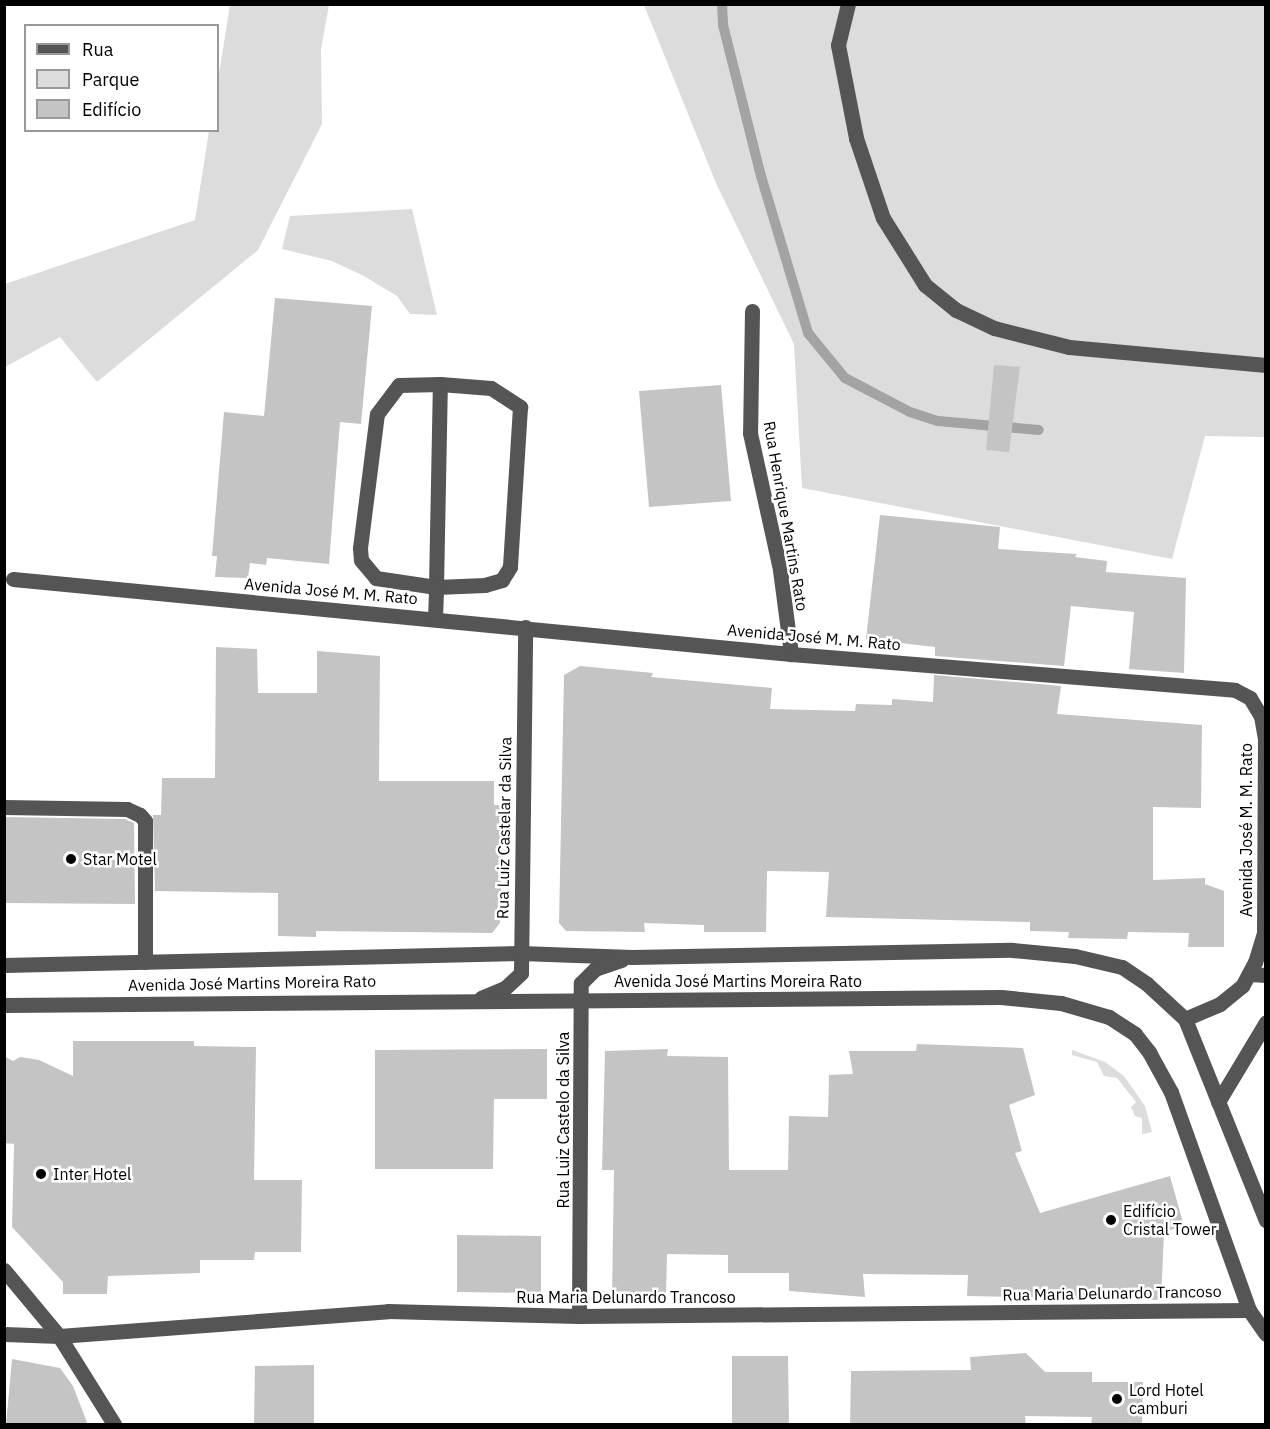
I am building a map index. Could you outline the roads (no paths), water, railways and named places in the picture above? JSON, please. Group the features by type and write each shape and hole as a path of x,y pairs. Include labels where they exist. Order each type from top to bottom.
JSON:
{"street":[{"path":"848,4 838,45 856,138 883,218 925,285 956,310 994,328 1069,347 1266,365"},
{"name":"Rua Henrique Martins Rato","path":"752,311 750,433 780,570 791,654"},
{"path":"435,619 440,384"},
{"path":"440,384 491,388 520,407 510,567 501,580 485,585 436,586 376,578 361,560 360,548 377,414 399,385 440,384"},
{"name":"Avenida José M. M. Rato","path":"13,579 791,654 1235,690 1250,698 1260,716 1265,738 1264,933 1249,974 1242,986 1220,1004 1185,1019"},
{"name":"Rua Luiz Castelar da Silva","path":"473,1001 505,988 520,973 525,627"},
{"path":"4,807 127,809 141,814 145,822 145,962"},
{"name":"Avenida José Martins Moreira Rato","path":"4,965 520,953 632,957 1012,950 1075,956 1122,967 1147,984 1185,1019 1266,1220"},
{"name":"Rua Luiz Castelo da Silva","path":"579,1316 581,983 594,969 632,957"},
{"path":"1249,974 1266,975"},
{"name":"Avenida José Martins Moreira Rato","path":"4,1005 1001,997 1061,1003 1109,1017 1135,1034 1171,1092 1249,1310 1266,1334"},
{"path":"1218,1102 1266,1022"},
{"path":"4,1270 59,1336 114,1425"},
{"name":"Rua Maria Delunardo Trancoso","path":"4,1334 59,1336 388,1311 579,1316 1249,1310"}],"waterway":[{"path":"722,4 723,25 761,176 808,333 845,378 910,412 938,421 1039,430"}],"place":[{"name":"Star Motel","path":"71,859"},
{"name":"Inter Hotel","path":"41,1174"},
{"name":"Edifício Cristal Tower","path":"1111,1220"},
{"name":"Lord Hotel camburi","path":"1117,1399"}]}
